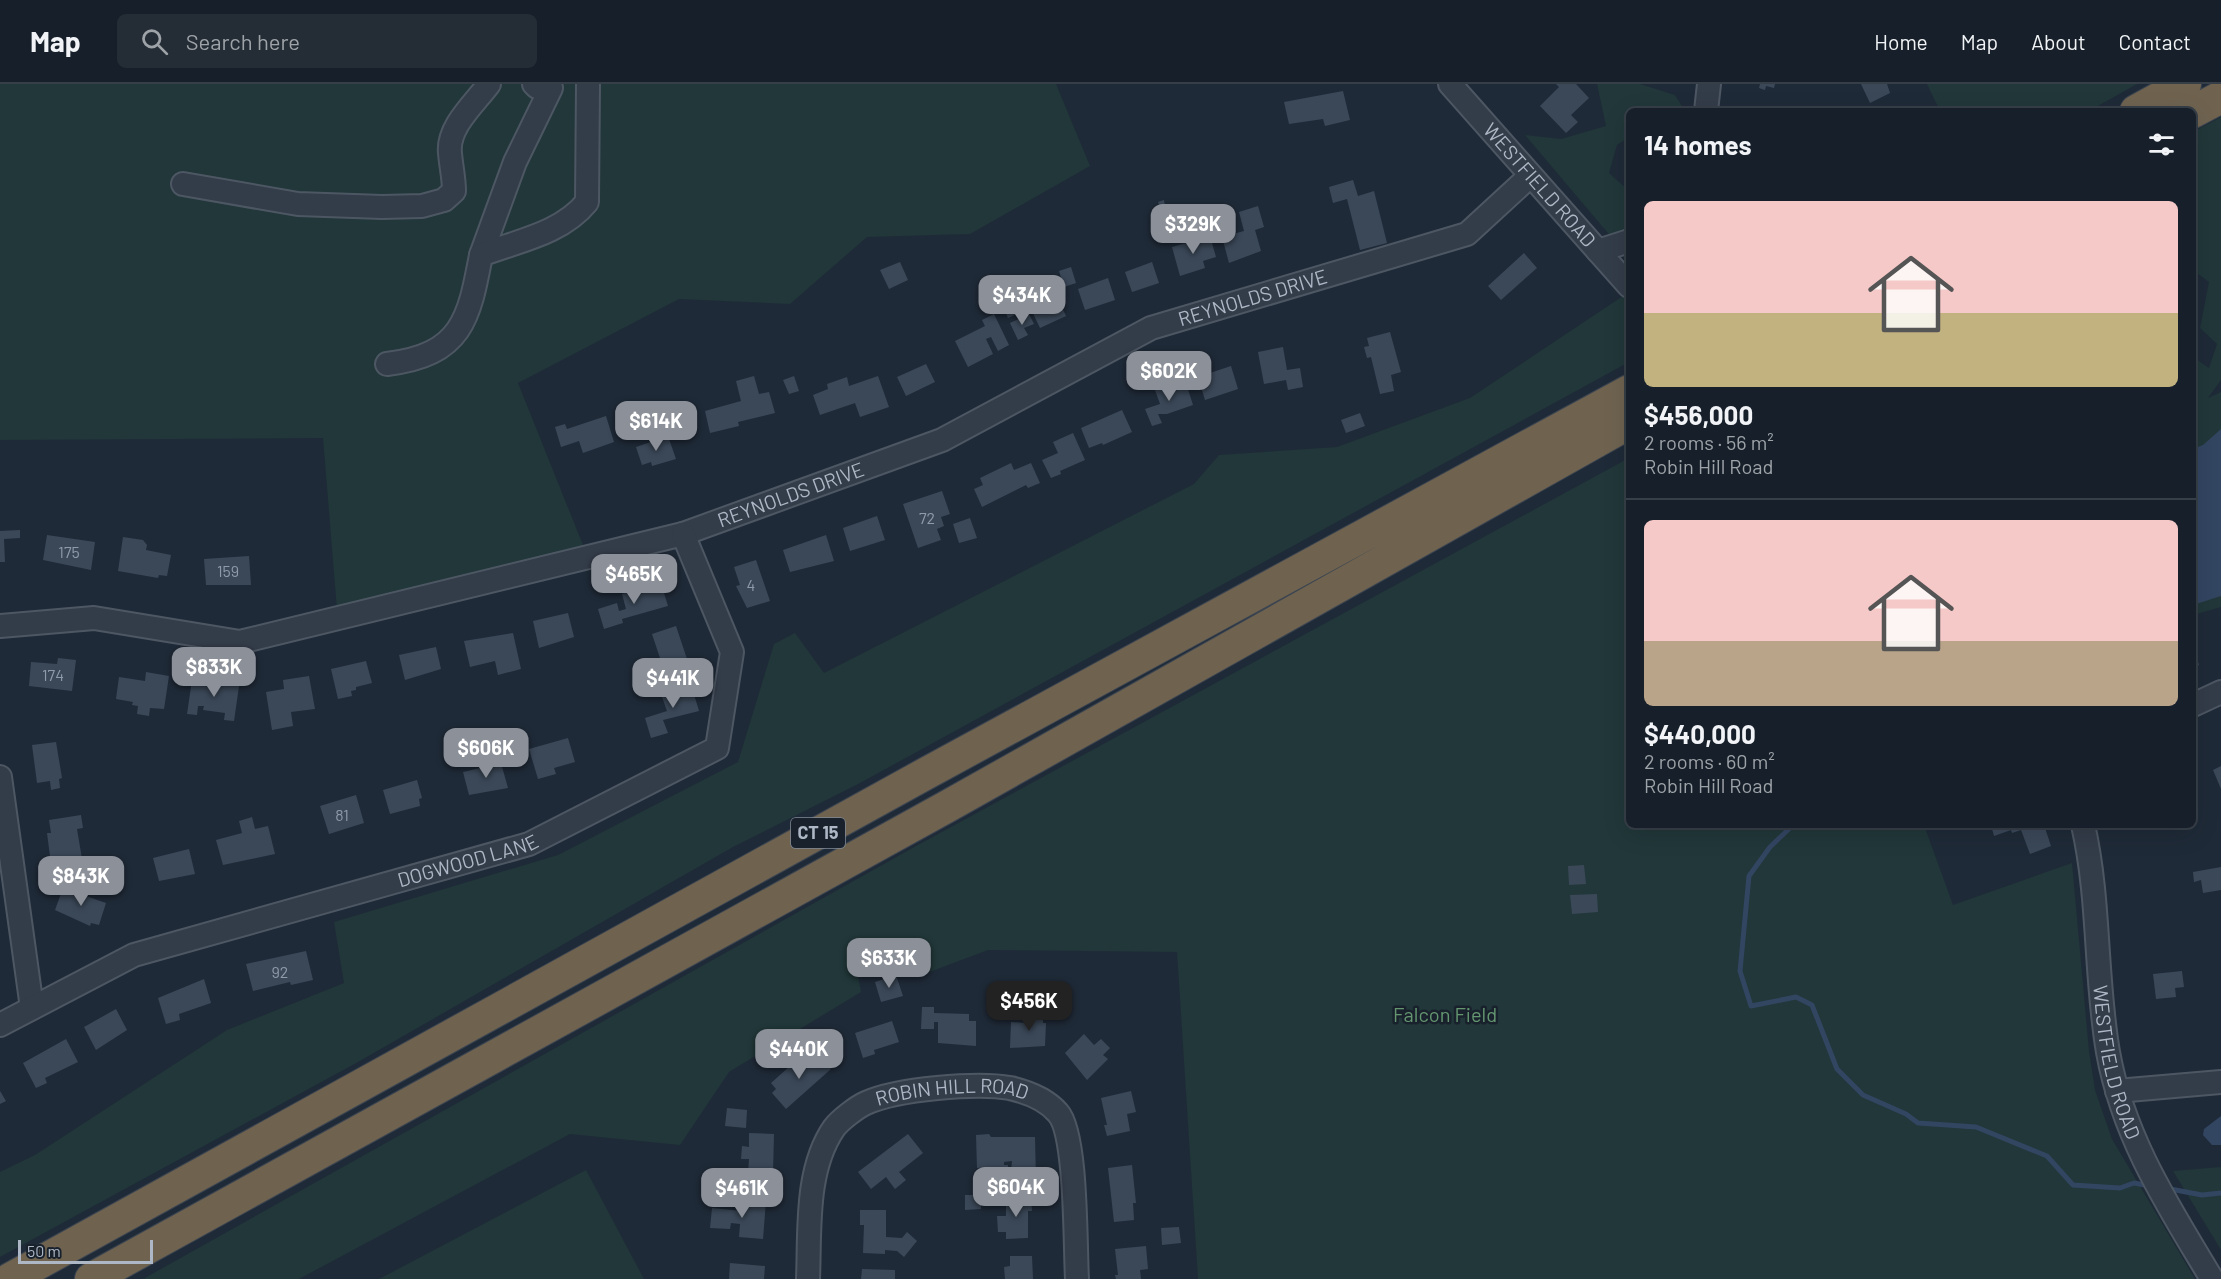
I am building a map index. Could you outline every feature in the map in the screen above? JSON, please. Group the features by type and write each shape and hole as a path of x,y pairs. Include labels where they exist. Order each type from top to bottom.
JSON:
{"highway":[{"path":"2141,108 2185,84"},
{"path":"2196,110 2221,97"},
{"name":"CT 15","path":"10,1279 915,780 1626,393"},
{"name":"CT 15","path":"91,1279 948,806 1626,425"}],"street":[{"path":"183,184 298,204 412,206 444,200 454,191 454,168 449,152 452,139 460,121 489,84"},
{"path":"387,364 409,361 440,347 462,327 472,304 481,255 515,162 551,88 537,87 534,84"},
{"path":"481,255 554,228 576,216 587,202 588,84"},
{"name":"WESTFIELD ROAD","path":"1450,84 1626,283"},
{"path":"1706,108 1709,84"},
{"name":"REYNOLDS DRIVE","path":"0,626 94,618 240,642 683,534 942,440 1151,328 1467,234 1530,176"},
{"path":"1598,250 1626,242"},
{"name":"DOGWOOD LANE","path":"0,1025 134,955 529,844 717,748 732,651 683,534"},
{"path":"2196,704 2221,692"},
{"path":"0,777 32,1008"},
{"name":"WESTFIELD ROAD","path":"2083,828 2093,894 2108,1051 2117,1091 2144,1165 2212,1279"},
{"path":"2117,1091 2221,1082"},
{"name":"ROBIN HILL ROAD","path":"808,1279 812,1194 821,1154 835,1127 866,1103 906,1093 957,1086 1010,1088 1039,1098 1059,1114 1069,1138 1077,1279"}],"green space":[{"path":"0,84 1056,84 1090,166 970,234 867,237 790,304 679,299 518,383 591,565 338,622 323,438 0,440"},
{"path":"1597,84 1640,84 1675,95 1683,108 1626,108 1626,139 1617,145 1609,173 1626,188 1626,254 1525,135 1561,139 1606,126"},
{"path":"1927,84 2137,84 2094,108 1939,108"},
{"path":"2221,117 2221,380 2208,398 2221,392 2221,607 2196,614 2196,359 2209,368 2217,344 2200,328 2209,282 2196,272 2196,130"},
{"path":"1623,296 1626,300 1626,364 860,783 733,847 358,1062 0,1257 0,1172 35,1155 227,1030 344,983 334,922 558,855 738,762 774,644 795,633 824,673 1194,484 1219,455 1337,447 1470,398"},
{"name":"Falcon Field","path":"1626,460 1626,828 1925,828 1953,905 2072,863 2089,1051 2095,1090 2112,1139 2195,1279 1198,1279 1177,952 988,950 919,976 857,971 861,992 729,1072 680,1145 570,1134 299,1279 143,1279 916,846"},
{"path":"2221,1167 2221,1250 2173,1171"},
{"path":"586,1170 644,1279 379,1279"}],"water":[{"path":"2221,429 2221,596 2196,604 2196,448 2203,445"},
{"path":"2221,1116 2221,1145 2212,1145 2203,1135 2204,1129"}],"building":[{"path":"1556,84 1576,84 1589,98 1571,115 1578,122 1566,133 1540,106 1559,87"},
{"path":"1760,84 1775,84 1774,88 1766,86 1765,90 1759,88"},
{"path":"1861,84 1887,84 1890,93 1870,103"},
{"path":"1343,91 1350,120 1325,126 1323,119 1289,124 1284,102"},
{"path":"1353,180 1358,196 1374,191 1387,243 1360,250 1347,199 1333,203 1329,187"},
{"path":"1164,200 1165,206 1174,204 1180,225 1162,230 1156,209 1160,208 1158,202"},
{"path":"1258,206 1264,227 1255,230 1261,251 1229,263 1222,237 1244,231 1239,212"},
{"path":"1210,236 1216,257 1203,261 1205,268 1180,276 1172,247"},
{"path":"1524,253 1537,268 1501,300 1488,286"},
{"path":"900,262 908,280 889,289 880,270"},
{"path":"1152,262 1159,283 1132,292 1125,272"},
{"path":"1071,267 1076,283 1064,287 1059,271"},
{"path":"1108,278 1115,300 1085,310 1078,289"},
{"path":"1055,293 1066,316 1040,328 1029,305"},
{"path":"1013,305 1017,314 1008,318 1004,309"},
{"path":"994,314 1009,345 998,351 991,337 986,339 993,354 968,367 955,341 985,326 982,320"},
{"path":"1029,314 1034,324 1024,328 1028,335 1018,340 1010,323"},
{"path":"1390,332 1401,372 1391,375 1394,391 1380,394 1371,357 1367,358 1364,347 1369,346 1367,338"},
{"path":"1283,347 1287,370 1300,368 1303,387 1288,390 1286,380 1264,384 1258,352"},
{"path":"926,364 935,382 906,396 897,377"},
{"path":"1231,366 1238,389 1205,400 1198,377"},
{"path":"754,376 759,394 769,392 775,413 738,422 739,426 710,433 705,411 741,401 736,381"},
{"path":"794,376 799,391 789,394 783,380"},
{"path":"878,376 889,407 860,417 855,403 820,415 813,395 828,389 827,384 847,377 849,386"},
{"path":"1186,383 1193,405 1167,414 1158,414 1162,423 1152,426 1145,409 1160,404 1155,390"},
{"path":"1122,410 1132,432 1103,445 1102,443 1089,448 1081,428"},
{"path":"1360,413 1365,426 1346,433 1341,420"},
{"path":"606,416 614,442 583,453 579,441 561,447 555,427 565,424 567,429"},
{"path":"1073,433 1085,460 1060,471 1061,474 1051,478 1042,460 1058,453 1053,442"},
{"path":"668,436 676,459 652,466 651,462 642,465 636,447"},
{"path":"1011,463 1014,470 1031,463 1040,483 1028,488 1026,485 982,507 974,489 983,485 980,478"},
{"path":"942,491 950,514 941,517 944,526 937,529 941,540 918,548 903,504"},
{"path":"877,516 885,540 850,551 843,528"},
{"path":"970,518 977,538 959,543 953,524"},
{"path":"20,530 20,538 4,539 5,562 0,562 0,531"},
{"path":"47,535 95,542 91,570 43,560"},
{"path":"826,535 834,561 790,572 783,550"},
{"path":"123,537 143,540 147,545 146,550 171,555 167,576 159,575 158,578 118,571"},
{"path":"249,556 251,585 206,585 204,559"},
{"path":"756,560 770,601 747,608 736,586 740,585 734,567"},
{"path":"661,583 668,606 622,619 623,623 604,629 598,609 617,603 619,611 626,609 622,594"},
{"path":"568,613 574,637 539,648 533,621"},
{"path":"676,626 688,662 664,670 652,634"},
{"path":"513,633 521,669 498,675 495,661 470,667 464,641"},
{"path":"436,647 441,669 405,680 399,655"},
{"path":"58,658 76,660 72,691 29,686 31,662 57,664"},
{"path":"366,661 372,683 356,687 356,690 351,691 352,696 338,699 331,669"},
{"path":"146,672 169,676 164,709 150,708 149,716 137,714 138,706 132,705 133,702 116,699 119,677 145,681"},
{"path":"309,676 315,709 291,712 293,726 272,730 266,692 284,689 283,680"},
{"path":"192,680 239,686 234,721 224,720 225,713 203,710 204,706 198,706 197,715 187,714"},
{"path":"691,684 699,711 663,720 668,733 651,738 645,718 667,711 661,694"},
{"path":"568,738 575,762 554,768 556,774 538,779 529,749"},
{"path":"56,742 62,778 59,779 60,788 51,790 50,781 37,783 32,745"},
{"path":"501,763 508,788 469,795 463,772"},
{"path":"2221,766 2221,789 2213,770"},
{"path":"417,780 422,798 419,799 420,806 390,814 383,790"},
{"path":"356,795 364,823 329,834 320,806"},
{"path":"81,815 83,828 77,829 82,859 51,864 47,833 51,833 49,820"},
{"path":"252,817 255,829 268,826 275,854 223,865 216,840 242,833 239,821"},
{"path":"1992,828 2045,828 2051,846 2030,854 2021,830 2012,833 2011,830 1994,836"},
{"path":"189,849 195,874 159,881 153,858"},
{"path":"1584,865 1586,884 1569,885 1568,866"},
{"path":"2221,867 2221,890 2203,893 2201,880 2194,882 2193,872"},
{"path":"63,888 106,903 99,925 91,923 90,926 55,910"},
{"path":"1597,894 1598,912 1572,914 1570,895"},
{"path":"306,951 313,980 291,985 290,982 253,991 246,964"},
{"path":"2182,971 2184,987 2175,988 2176,997 2156,999 2153,974"},
{"path":"896,975 903,996 881,1002 875,982"},
{"path":"204,979 211,1003 179,1014 180,1020 166,1024 158,998"},
{"path":"922,1007 934,1007 934,1013 969,1014 969,1021 976,1021 976,1046 938,1043 938,1022 934,1022 934,1029 921,1029"},
{"path":"116,1009 127,1030 96,1050 84,1027"},
{"path":"1026,1013 1043,1014 1043,1023 1046,1023 1045,1046 1010,1048 1011,1022 1025,1023"},
{"path":"892,1021 899,1042 874,1050 875,1054 863,1058 855,1033"},
{"path":"1084,1034 1094,1045 1101,1039 1110,1048 1103,1055 1108,1059 1087,1080 1065,1053"},
{"path":"66,1039 78,1062 45,1078 47,1083 36,1088 23,1063"},
{"path":"816,1052 831,1069 786,1109 772,1093 776,1089 771,1083 790,1066 795,1071"},
{"path":"0,1091 6,1101 0,1104"},
{"path":"1131,1091 1136,1112 1127,1114 1130,1131 1107,1136 1101,1098"},
{"path":"727,1108 747,1110 746,1128 725,1126"},
{"path":"749,1133 774,1134 773,1173 748,1173 749,1159 741,1159 742,1146 749,1147"},
{"path":"908,1134 923,1153 899,1172 906,1180 895,1189 886,1177 871,1189 858,1172"},
{"path":"989,1134 991,1137 1035,1137 1036,1182 1010,1182 1012,1161 1004,1162 1004,1165 1008,1165 1008,1176 999,1177 998,1167 977,1168 976,1135"},
{"path":"1132,1165 1136,1203 1133,1203 1134,1220 1114,1222 1108,1168"},
{"path":"965,1195 981,1195 981,1209 965,1210"},
{"path":"1006,1198 1031,1198 1032,1211 1028,1211 1028,1238 1006,1239 1006,1232 998,1232 997,1216 1006,1216"},
{"path":"743,1199 766,1201 763,1239 739,1237 740,1224 731,1223 730,1229 710,1228 712,1208 742,1211"},
{"path":"860,1210 886,1210 886,1237 902,1238 907,1232 917,1241 904,1257 897,1251 885,1250 885,1254 863,1253 864,1225 860,1225"},
{"path":"1179,1227 1181,1243 1162,1245 1161,1228"},
{"path":"1146,1246 1148,1269 1140,1270 1141,1279 1116,1279 1115,1275 1118,1275 1115,1249"},
{"path":"1010,1256 1032,1256 1033,1279 1005,1279 1004,1267 1010,1266"},
{"path":"730,1263 765,1266 764,1279 729,1279"},
{"path":"862,1269 895,1270 895,1279 861,1279"}],"waterway":[{"path":"1790,828 1770,847 1749,876 1740,971 1751,1006 1796,997 1812,1005 1837,1069 1863,1095 1906,1114 1918,1123 1976,1127 2047,1156 2073,1185 2120,1188 2134,1183 2150,1186"},
{"path":"2165,1188 2202,1195 2221,1193"}]}
